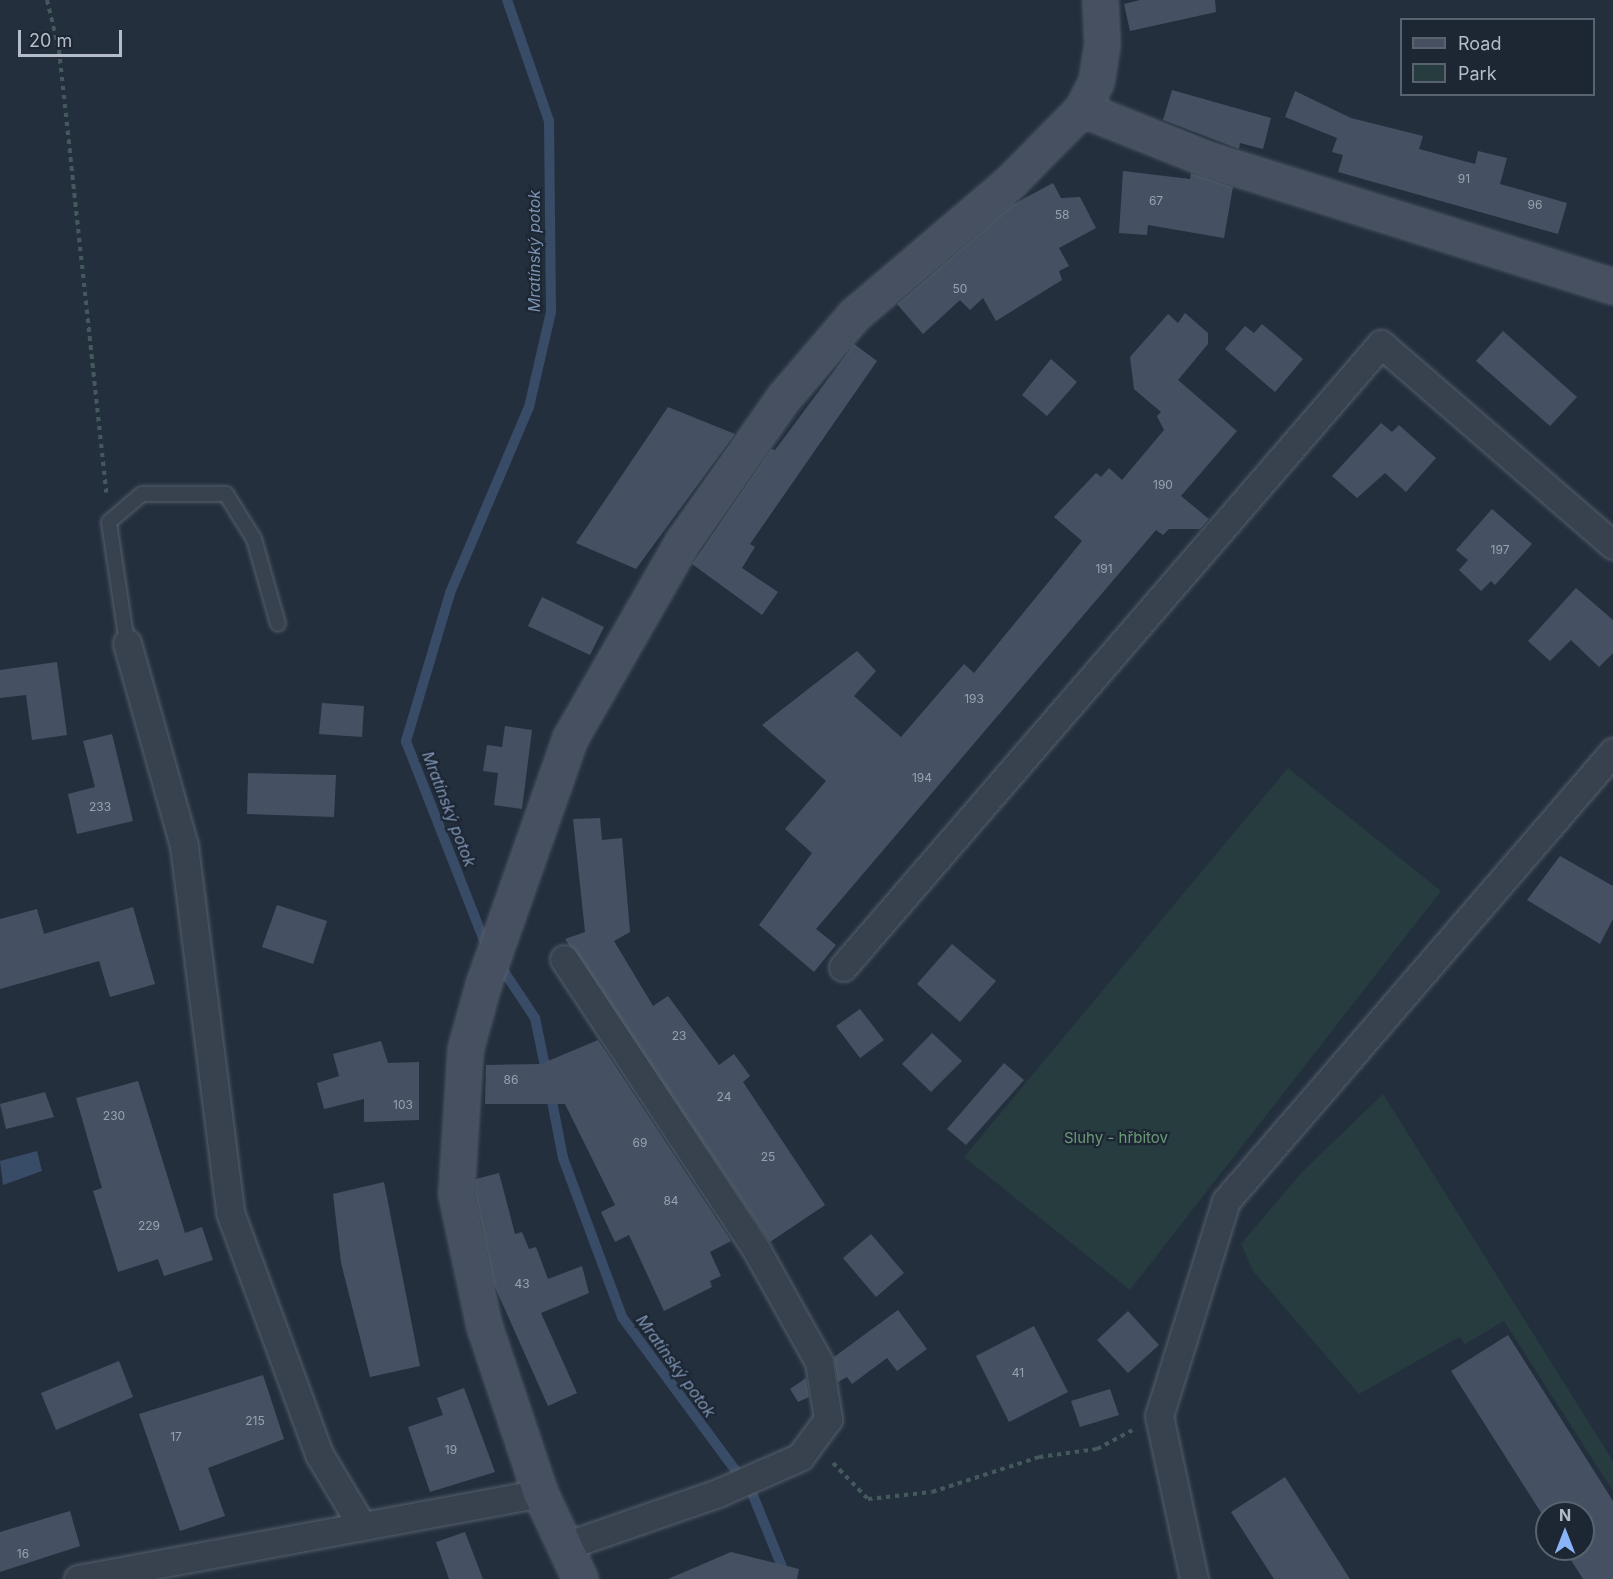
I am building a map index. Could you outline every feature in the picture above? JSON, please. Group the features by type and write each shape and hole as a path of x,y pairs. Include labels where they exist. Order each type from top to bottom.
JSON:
{"street":[{"path":"580,1579 540,1493 484,1326 456,1194 465,1050 483,985 505,928 570,738 683,541 784,397 855,314 1010,182 1082,109 1096,82 1102,43 1100,0"},
{"path":"1082,109 1207,159 1613,286"},
{"path":"843,967 1381,344 1613,545"},
{"path":"127,643 184,846 230,1212 319,1454 362,1526"},
{"path":"1194,1579 1160,1416 1226,1201 1613,752"},
{"path":"564,959 757,1251 819,1362 828,1419 800,1456 718,1493 565,1546"},
{"path":"78,1579 540,1493"}],"lane":[{"path":"127,643 109,522 142,494 226,494 254,539 278,624"}],"path":[{"path":"47,0 59,50 109,522"},
{"path":"800,1456 831,1461 868,1498 932,1492 1039,1456 1097,1449 1160,1416"}],"green space":[{"name":"Sluhy - hřbitov","path":"1288,768 1441,891 1130,1290 964,1157"},
{"path":"1383,1094 1613,1461 1613,1491 1504,1321 1465,1344 1459,1337 1359,1394 1253,1271 1241,1244 1303,1171"}],"water":[{"path":"37,1151 42,1171 3,1185 0,1161"}],"building":[{"path":"1140,0 1215,0 1216,12 1130,31 1124,4"},
{"path":"1172,90 1271,118 1263,149 1240,143 1239,149 1163,120"},
{"path":"1295,91 1351,118 1423,136 1419,149 1475,164 1478,151 1507,158 1500,184 1567,203 1558,234 1338,172 1343,155 1332,152 1337,138 1285,117"},
{"path":"1123,171 1190,179 1191,173 1233,187 1224,238 1148,225 1147,235 1119,233"},
{"path":"1053,183 1061,198 1080,197 1096,228 1059,248 1069,266 1059,271 1062,280 996,321 983,298 970,310 960,300 923,334 897,304 1012,205"},
{"path":"1185,313 1208,333 1208,344 1178,380 1237,431 1181,496 1209,519 1200,529 1169,529 1163,535 1156,530 816,929 836,945 814,972 759,925 812,853 785,829 826,781 762,725 857,651 876,671 854,696 901,737 964,664 974,673 1082,541 1054,517 1096,473 1101,477 1109,468 1122,480 1164,430 1157,416 1161,412 1134,389 1130,357 1168,314 1178,323"},
{"path":"1262,324 1303,359 1275,392 1225,349 1245,326 1254,333"},
{"path":"1503,331 1577,397 1550,426 1476,361"},
{"path":"854,344 877,361 750,544 755,547 742,568 778,592 762,615 692,564 771,449 775,450"},
{"path":"1051,359 1077,382 1047,416 1022,395"},
{"path":"668,407 735,434 636,569 576,543"},
{"path":"1381,423 1392,432 1399,425 1436,458 1406,492 1385,473 1357,498 1332,476"},
{"path":"1492,509 1532,544 1495,585 1491,581 1481,591 1459,570 1468,560 1456,550"},
{"path":"1576,588 1613,620 1613,653 1599,667 1571,640 1550,661 1528,641"},
{"path":"542,597 604,627 590,655 528,626"},
{"path":"57,662 67,735 32,740 26,695 0,698 0,670"},
{"path":"322,703 364,706 362,737 319,734"},
{"path":"505,726 532,730 522,809 494,805 498,773 483,771 487,745 502,747"},
{"path":"112,734 133,821 77,834 68,794 95,787 83,741"},
{"path":"248,773 336,775 334,817 247,814"},
{"path":"600,818 602,840 622,838 630,932 614,941 653,1006 668,996 719,1065 734,1054 750,1076 743,1082 825,1205 770,1242 565,939 585,932 573,819"},
{"path":"1560,856 1613,886 1613,919 1600,944 1527,900"},
{"path":"277,905 327,921 313,964 262,947"},
{"path":"133,907 155,984 110,997 99,961 0,989 0,919 37,909 44,934"},
{"path":"952,944 996,981 960,1022 917,984"},
{"path":"860,1009 884,1040 860,1058 836,1026"},
{"path":"932,1033 962,1061 931,1092 902,1064"},
{"path":"598,1040 731,1241 710,1252 721,1276 710,1281 712,1287 664,1311 629,1235 615,1242 601,1212 615,1205 565,1104 485,1104 486,1065 541,1064"},
{"path":"381,1041 388,1063 419,1062 419,1120 364,1122 364,1099 324,1109 317,1083 339,1076 333,1054"},
{"path":"1004,1063 1024,1080 966,1145 947,1129"},
{"path":"138,1081 185,1233 202,1227 213,1260 164,1276 158,1259 118,1272 93,1191 102,1188 76,1098"},
{"path":"45,1092 54,1117 6,1129 0,1104"},
{"path":"499,1173 515,1234 522,1232 529,1249 536,1247 548,1279 582,1266 589,1293 541,1313 577,1393 548,1406 494,1285 475,1193 476,1179"},
{"path":"384,1182 420,1366 370,1377 341,1263 333,1194"},
{"path":"871,1234 904,1273 876,1297 843,1258"},
{"path":"898,1310 927,1349 897,1371 887,1358 852,1384 847,1377 838,1382 834,1357"},
{"path":"1128,1311 1159,1345 1128,1373 1097,1340"},
{"path":"1034,1326 1068,1392 1009,1422 976,1356"},
{"path":"1508,1335 1613,1501 1613,1579 1583,1579 1572,1561 1595,1561 1595,1501 1535,1501 1535,1503 1451,1371"},
{"path":"119,1361 133,1397 56,1430 41,1393"},
{"path":"263,1375 284,1439 208,1468 225,1516 180,1531 139,1414"},
{"path":"806,1378 809,1397 798,1402 790,1389"},
{"path":"464,1388 495,1472 430,1492 408,1427 443,1415 437,1398"},
{"path":"1110,1389 1119,1415 1080,1427 1071,1401"},
{"path":"1285,1477 1350,1579 1274,1579 1231,1512"},
{"path":"70,1511 80,1546 0,1572 0,1532"},
{"path":"465,1532 483,1579 449,1579 436,1542"},
{"path":"731,1552 799,1569 797,1579 668,1579"}],"waterway":[{"name":"Mratínský potok","path":"487,948 406,741 450,593 529,407 551,312 549,121 507,0"},
{"name":"Mratínský potok","path":"497,961 535,1018 547,1076"},
{"name":"Mratínský potok","path":"550,1091 563,1158 622,1317 752,1493 787,1579"}]}
